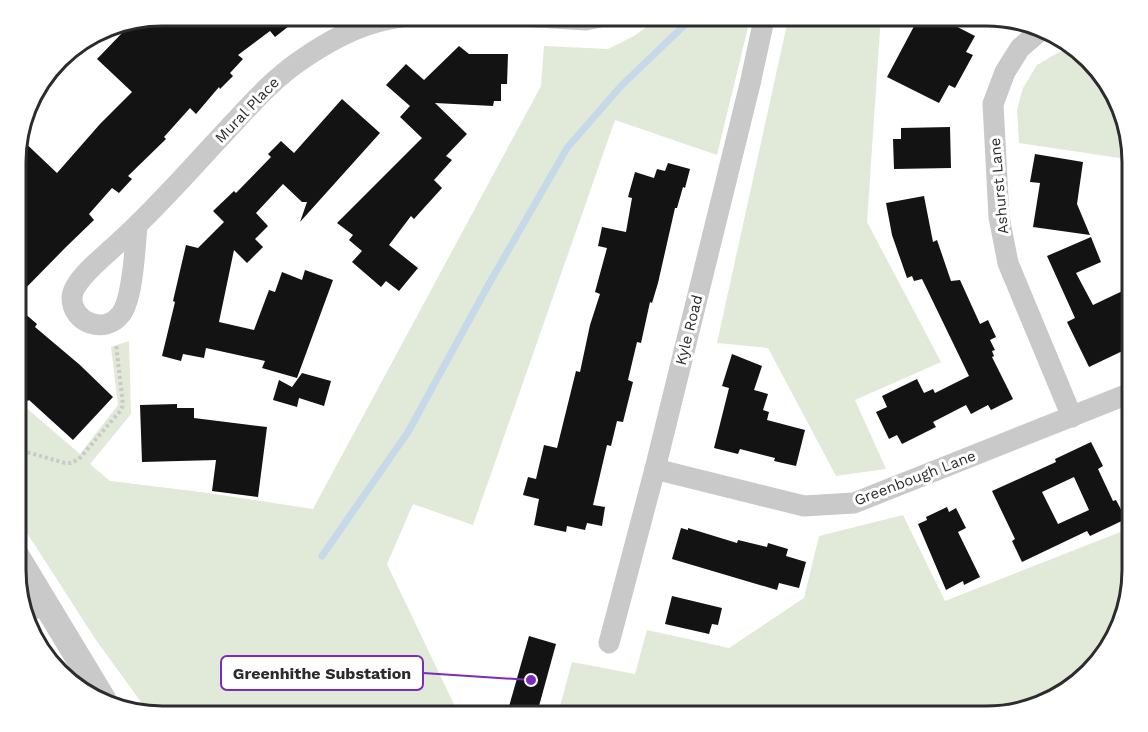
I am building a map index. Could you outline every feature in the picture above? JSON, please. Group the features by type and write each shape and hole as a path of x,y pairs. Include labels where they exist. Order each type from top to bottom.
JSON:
{"street":[{"name":"Mural Place","path":"137,226 269,84 303,58 336,38 368,26"},
{"name":"Kyle Road","path":"609,644 655,468 763,26"},
{"name":"Ashurst Lane","path":"1036,35 1020,48 1005,72 993,104 999,217 1008,263 1072,417"},
{"name":"Greenbough Lane","path":"655,468 804,506 854,503 1122,397"},
{"path":"26,572 98,690"}],"lane":[{"path":"34,616 46,605"}],"path":[{"path":"26,452 65,463 79,459 123,408 116,344"}],"green space":[{"path":"648,26 748,26 717,155 615,120 473,525 413,504 387,564 455,706 143,705 96,640 26,532 26,408 80,454 118,405 111,347 129,341 131,414 90,464 110,481 313,509 541,86 544,46 608,49"},
{"path":"787,26 880,26 867,222 941,362 855,400 886,469 836,476 768,348 717,343"},
{"path":"1065,50 1089,72 1104,94 1118,126 1122,158 1019,143 1017,110 1023,88 1037,65"},
{"path":"903,515 945,601 1122,531 1120,597 1100,646 1076,673 1062,684 1038,696 1013,704 995,706 560,706 572,662 635,674 647,630 729,648 804,598 819,536"}],"building":[{"path":"153,26 289,26 275,37 270,31 238,55 243,59 230,73 233,76 220,89 219,87 196,114 190,108 164,137 166,139 128,176 132,179 119,193 112,188 89,214 94,220 26,288 27,145 57,173 132,92 97,59 123,32"},
{"path":"914,26 955,26 975,36 966,52 973,55 955,88 949,85 939,103 887,77"},
{"path":"459,46 469,54 508,54 507,84 501,84 501,101 494,101 493,106 435,103 467,134 446,156 452,160 434,180 442,188 414,219 411,216 389,245 418,268 399,291 386,281 381,287 352,262 362,251 349,240 353,235 337,223 422,138 400,117 410,106 386,85 406,64 424,80"},
{"path":"342,99 380,133 300,222 307,202 302,202 283,184 256,213 268,226 255,239 263,247 247,263 234,250 219,322 254,330 269,290 275,292 282,272 302,280 305,270 333,280 297,378 262,368 265,361 206,348 204,358 183,354 181,361 162,356 186,245 198,248 224,222 213,211 234,191 236,193 271,157 268,154 281,141 294,153"},
{"path":"950,127 951,168 894,169 893,139 901,139 901,128"},
{"path":"1035,154 1083,162 1077,204 1090,235 1033,227 1040,183 1030,182"},
{"path":"668,163 690,169 685,188 683,187 677,208 675,208 658,283 652,303 650,302 641,343 637,342 628,380 633,382 623,422 617,421 611,446 607,445 593,505 605,507 602,526 587,523 585,530 567,526 566,532 534,525 539,499 523,495 528,477 536,479 544,445 557,448 576,371 580,372 590,325 600,294 595,292 607,248 598,246 602,227 626,232 632,198 628,197 635,172 654,178 657,169 665,171"},
{"path":"924,196 933,242 937,240 951,281 960,280 980,324 988,320 996,337 990,340 995,350 992,351 994,356 992,357 1013,399 991,410 988,405 971,414 966,405 933,422 936,427 902,444 897,435 889,439 876,412 887,407 882,396 917,379 924,393 933,389 935,393 969,376 922,279 914,281 912,276 907,278 892,235 886,203"},
{"path":"1091,237 1101,262 1076,273 1093,305 1122,291 1122,351 1089,367 1067,322 1075,318 1047,256"},
{"path":"26,315 37,324 35,327 113,397 73,440 26,399"},
{"path":"732,354 762,366 754,390 768,394 763,410 769,412 767,420 805,430 796,466 740,449 738,454 714,448 729,388 722,386"},
{"path":"302,373 331,381 324,406 299,398 297,407 273,400 279,380 292,387"},
{"path":"177,404 177,408 194,408 194,418 267,427 258,497 212,491 216,460 142,462 140,405"},
{"path":"1091,442 1103,466 1098,469 1113,501 1116,500 1122,511 1122,521 1090,536 1087,531 1022,562 1012,541 1015,539 992,491 1056,462 1055,459","holes":["1074,477 1089,510 1058,524 1042,492"]},
{"path":"947,507 949,512 956,508 966,528 958,532 980,577 964,585 963,581 946,590 918,524 927,520 926,517"},
{"path":"681,528 688,530 688,528 737,543 738,540 767,547 768,543 788,549 786,556 806,562 799,588 779,583 777,590 672,559"},
{"path":"672,596 722,608 718,625 712,624 709,634 665,624"},
{"path":"529,636 556,644 539,706 509,706"}],"waterway":[{"path":"322,556 408,432 567,148 621,86 684,26"}],"place":[{"name":"Greenhithe Substation","path":"531,680"}]}
